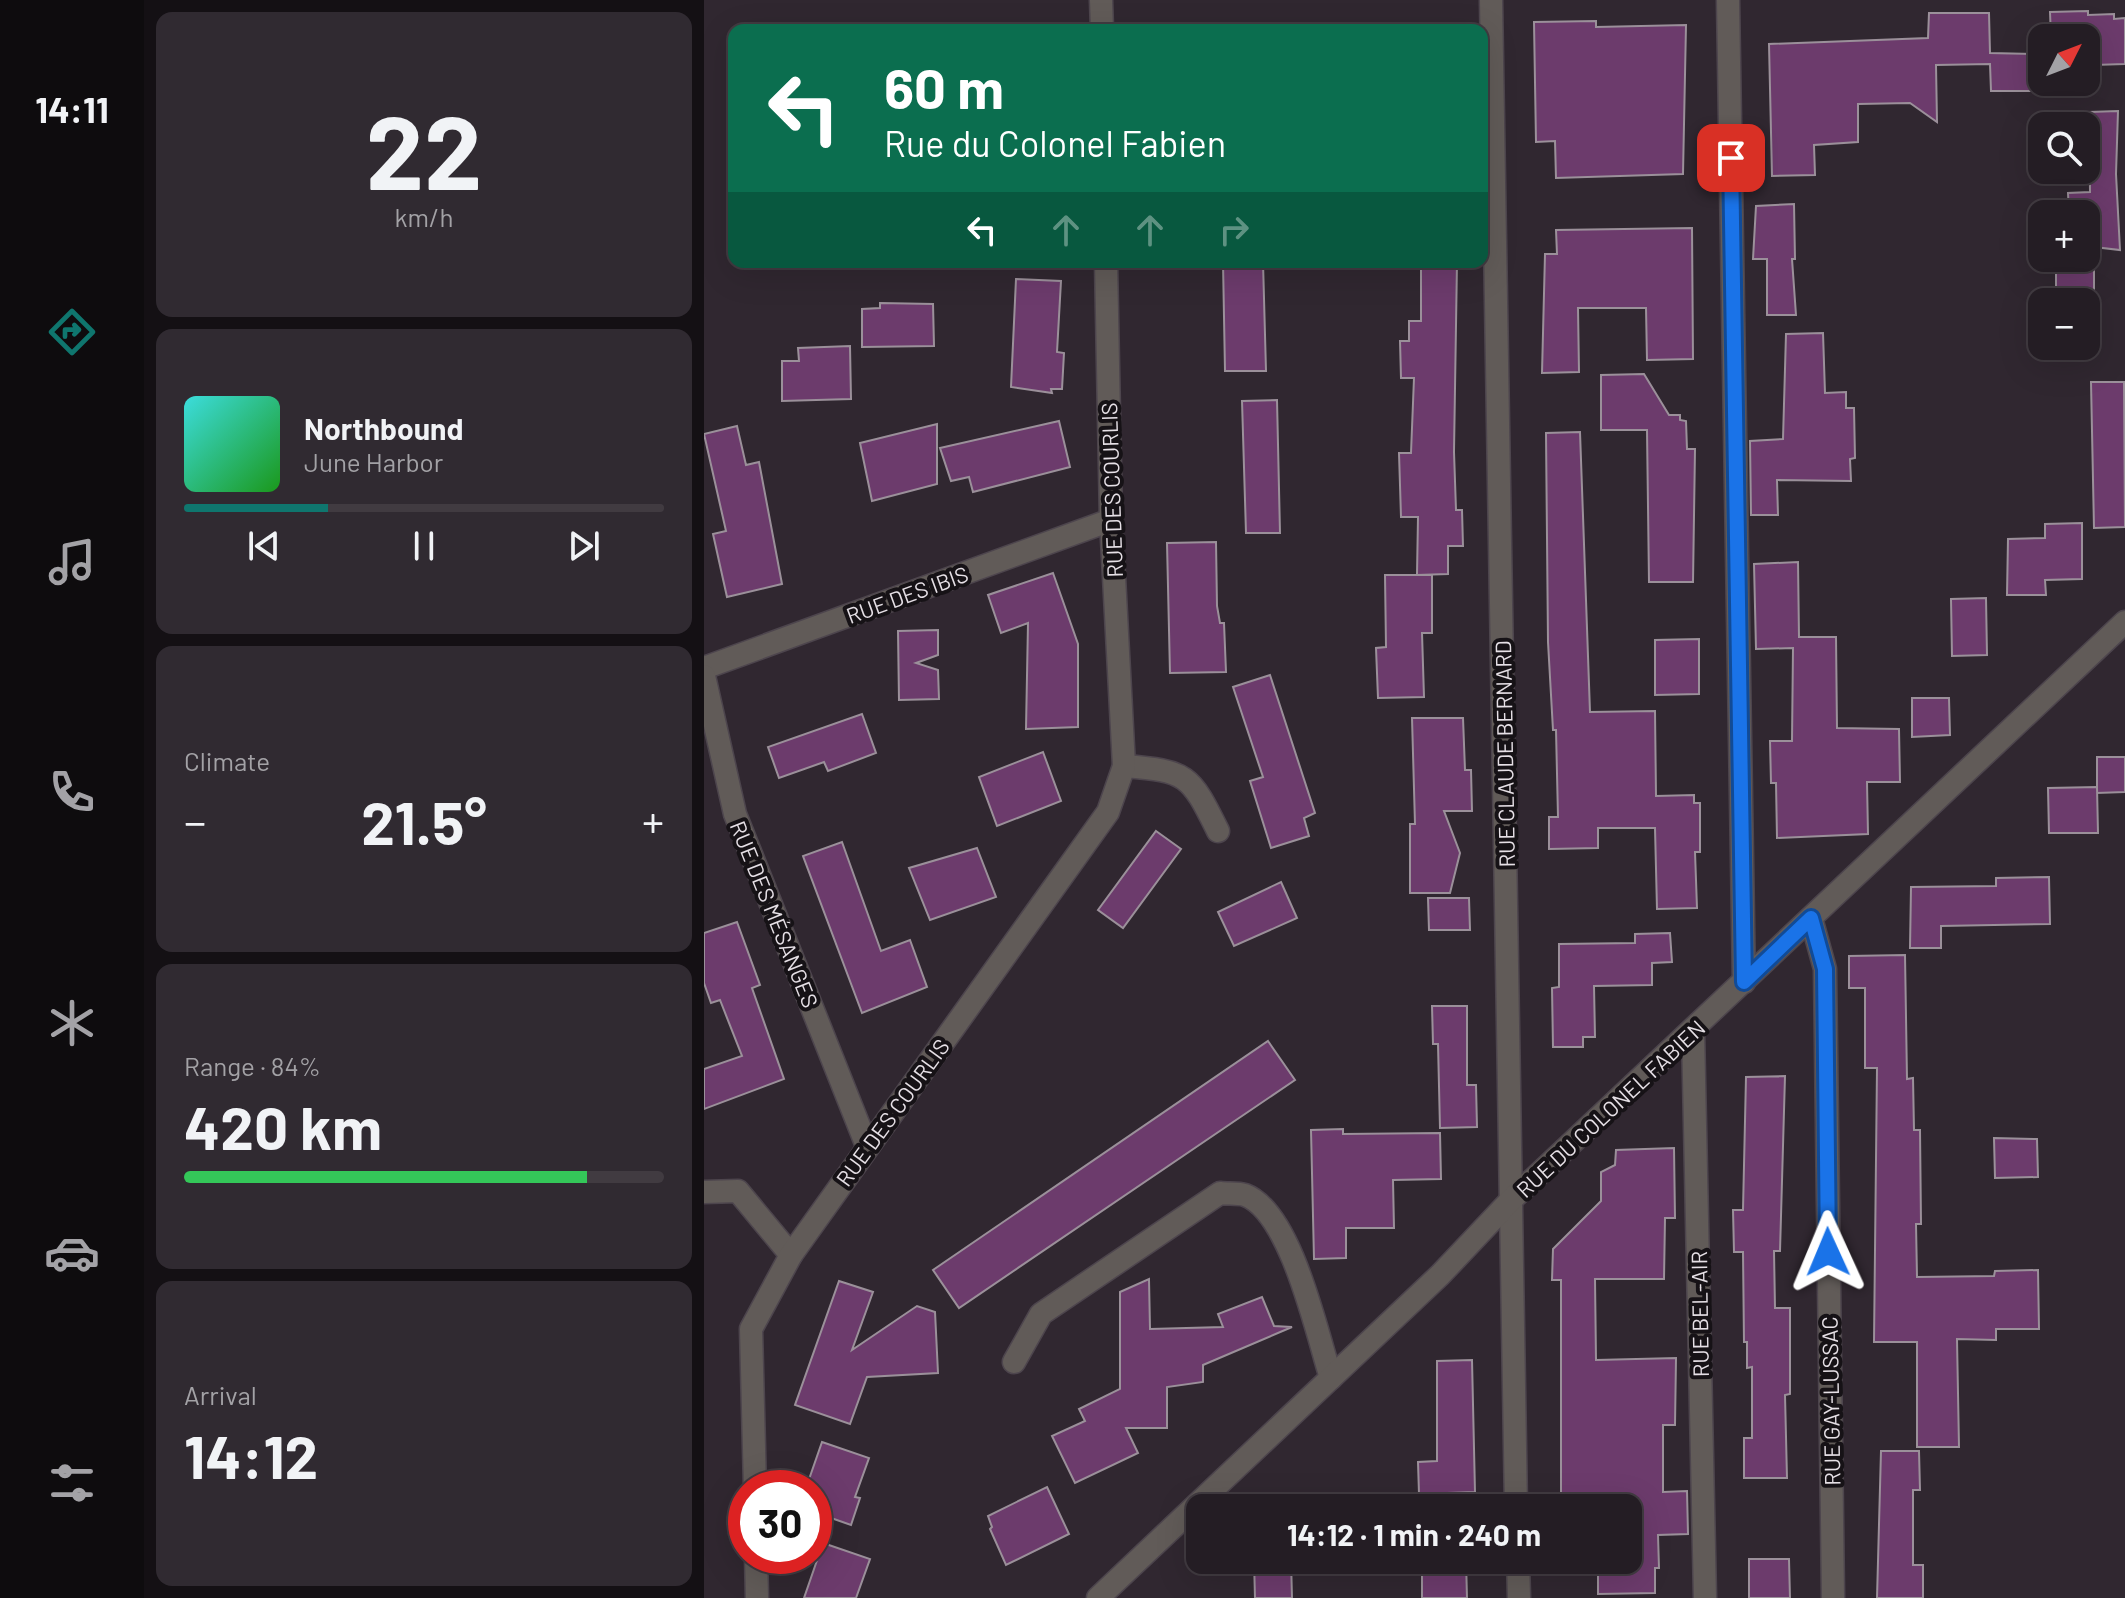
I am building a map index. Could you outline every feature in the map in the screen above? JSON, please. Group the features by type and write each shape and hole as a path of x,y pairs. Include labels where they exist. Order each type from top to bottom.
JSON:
{"street":[{"path":"1101,0 1102,24"},
{"name":"RUE CLAUDE BERNARD","path":"1491,0 1516,1494"},
{"path":"1728,0 1744,982"},
{"name":"RUE DES COURLIS","path":"755,1470 751,1329 791,1255 1108,812 1124,766 1111,520 1106,268"},
{"name":"RUE DES IBIS","path":"704,668 1111,520"},
{"name":"RUE DU COLONEL FABIEN","path":"1098,1598 1440,1275 1510,1201 2125,622"},
{"name":"RUE DES MÉSANGES","path":"704,676 735,814 867,1146"},
{"path":"1124,766 1171,770 1197,787 1218,831"},
{"name":"RUE GAY-LUSSAC","path":"1811,918 1825,969 1833,1598"},
{"name":"RUE BEL-AIR","path":"1693,1031 1705,1598"},
{"path":"704,1192 738,1191 791,1255"},
{"path":"1014,1362 1041,1314 1220,1193 1244,1195 1265,1208 1282,1235 1331,1378"},
{"path":"756,1574 757,1598"},
{"path":"1518,1574 1519,1598"}],"building":[{"path":"2088,11 2088,15 2114,14 2114,19 2125,18 2125,64 2100,65 2100,24 2050,24 2050,12"},
{"path":"1929,13 1989,13 1990,53 2028,54 2028,91 1991,91 1990,64 1936,65 1937,122 1910,103 1858,104 1858,142 1814,145 1815,175 1772,176 1769,44 1928,38"},
{"path":"1596,21 1596,27 1686,25 1683,174 1556,178 1555,141 1536,142 1534,22"},
{"path":"2118,111 2116,174 2120,250 2100,248 2100,200 2068,200 2068,193 2090,192 2090,184 2100,184 2100,112 2089,112"},
{"path":"1794,204 1795,259 1792,259 1796,315 1767,315 1767,259 1753,259 1756,206"},
{"path":"1692,228 1693,359 1647,360 1646,308 1578,308 1579,372 1542,373 1545,254 1557,254 1556,230"},
{"path":"1223,268 1263,268 1266,371 1225,371"},
{"path":"1421,268 1457,268 1454,452 1456,510 1462,510 1463,546 1448,546 1448,574 1417,575 1418,517 1401,517 1399,453 1411,453 1414,378 1401,378 1400,341 1409,341 1409,321 1421,321"},
{"path":"2056,272 2094,272 2094,288 2056,288"},
{"path":"1016,279 1061,281 1057,352 1064,353 1062,389 1051,389 1052,393 1011,387"},
{"path":"880,303 933,304 934,346 862,347 862,309 880,308"},
{"path":"1823,333 1825,393 1846,392 1846,408 1854,408 1855,458 1850,459 1851,481 1777,480 1778,515 1751,515 1750,441 1783,439 1786,334"},
{"path":"850,346 851,399 782,401 782,361 799,361 798,348"},
{"path":"1644,374 1669,415 1680,415 1680,420 1686,421 1687,449 1695,449 1693,582 1649,582 1647,430 1601,430 1601,375"},
{"path":"2091,382 2124,382 2125,527 2094,528"},
{"path":"1277,400 1280,533 1246,533 1242,401"},
{"path":"1059,421 1070,467 973,492 969,477 951,481 940,448"},
{"path":"937,424 937,484 872,501 860,443"},
{"path":"737,426 746,465 759,462 782,584 727,597 713,534 726,531 704,434"},
{"path":"1580,432 1590,712 1655,711 1656,796 1694,795 1694,803 1700,803 1700,852 1695,852 1697,908 1657,909 1655,828 1598,828 1598,848 1549,849 1549,817 1558,817 1556,730 1553,730 1548,642 1546,433"},
{"path":"2082,523 2082,579 2045,580 2046,595 2007,595 2008,539 2045,538 2045,524"},
{"path":"1216,542 1217,606 1220,623 1224,623 1226,672 1170,673 1167,543"},
{"path":"1798,562 1799,637 1836,637 1837,728 1899,729 1900,782 1867,782 1868,834 1777,838 1776,783 1771,783 1770,741 1792,741 1793,648 1756,649 1754,564"},
{"path":"1053,573 1078,644 1078,727 1026,729 1028,623 1001,633 988,595"},
{"path":"1385,575 1432,575 1432,633 1422,633 1424,697 1378,698 1376,648 1386,647"},
{"path":"1986,598 1987,655 1952,656 1951,599"},
{"path":"938,630 938,655 916,663 938,670 939,699 899,700 898,631"},
{"path":"1699,639 1699,694 1655,695 1655,640"},
{"path":"1270,675 1315,813 1304,818 1309,836 1271,848 1250,781 1263,777 1233,687"},
{"path":"1912,698 1949,698 1950,735 1912,737"},
{"path":"862,714 876,753 828,771 824,762 779,778 768,747"},
{"path":"1412,718 1463,718 1465,770 1471,770 1472,811 1444,811 1460,853 1450,893 1410,893 1410,824 1415,824"},
{"path":"1043,752 1061,801 997,826 979,777"},
{"path":"2097,757 2125,757 2125,792 2097,793"},
{"path":"2097,787 2098,833 2049,833 2048,788"},
{"path":"1156,831 1181,849 1123,928 1098,910"},
{"path":"842,842 881,951 910,940 927,987 862,1013 803,856"},
{"path":"977,848 996,897 930,920 909,868"},
{"path":"2049,877 2050,924 1941,926 1941,948 1910,948 1911,887 1996,886 1996,878"},
{"path":"1281,882 1297,918 1234,946 1218,912"},
{"path":"1428,898 1469,898 1470,930 1429,930"},
{"path":"737,922 760,985 752,988 784,1079 704,1109 704,1069 742,1056 720,1000 711,1003 704,983 704,933"},
{"path":"1670,933 1672,962 1652,963 1652,985 1594,986 1595,1037 1583,1037 1583,1047 1553,1047 1552,988 1559,987 1559,944 1635,943 1635,934"},
{"path":"1905,955 1907,1079 1913,1078 1914,1130 1920,1130 1921,1224 1916,1224 1917,1277 1994,1276 1995,1271 2038,1270 2039,1329 1996,1329 1996,1340 1957,1339 1959,1447 1917,1447 1917,1342 1874,1342 1877,1068 1865,1068 1865,988 1849,988 1849,956"},
{"path":"1432,1006 1467,1006 1467,1085 1476,1085 1477,1127 1440,1128 1438,1044 1433,1044"},
{"path":"1268,1041 1295,1080 959,1308 933,1270"},
{"path":"1785,1076 1780,1251 1774,1251 1775,1308 1790,1308 1790,1394 1785,1395 1787,1478 1744,1478 1744,1438 1752,1438 1752,1367 1747,1368 1743,1252 1734,1252 1733,1210 1743,1210 1746,1077"},
{"path":"1343,1129 1343,1134 1440,1133 1441,1179 1393,1180 1394,1228 1346,1228 1346,1258 1314,1259 1311,1130"},
{"path":"1994,1138 2037,1139 2038,1177 1995,1178"},
{"path":"1674,1148 1675,1218 1665,1218 1664,1279 1595,1279 1596,1360 1676,1358 1675,1425 1663,1425 1663,1492 1687,1491 1688,1534 1658,1535 1659,1568 1655,1568 1655,1593 1598,1594 1598,1574 1642,1574 1642,1494 1561,1494 1561,1280 1552,1280 1553,1249 1601,1201 1601,1172 1615,1165 1616,1150"},
{"path":"1149,1279 1150,1329 1223,1327 1218,1314 1262,1297 1274,1326 1292,1327 1203,1365 1203,1382 1167,1387 1167,1428 1126,1428 1138,1453 1075,1483 1052,1436 1085,1421 1079,1409 1120,1389 1120,1292"},
{"path":"839,1281 873,1292 852,1350 917,1306 935,1312 938,1373 867,1377 850,1424 795,1405"},
{"path":"1472,1360 1475,1492 1419,1494 1418,1462 1437,1461 1437,1361"},
{"path":"822,1442 869,1458 855,1497 860,1498 851,1525 832,1518 832,1470 812,1470"},
{"path":"1881,1451 1919,1451 1920,1490 1913,1490 1913,1565 1923,1565 1923,1598 1877,1598"},
{"path":"1047,1487 1069,1534 1006,1565 990,1529 988,1516"},
{"path":"832,1546 870,1559 856,1598 804,1598 812,1574 832,1574"},
{"path":"1749,1559 1789,1559 1790,1598 1749,1598"},
{"path":"1254,1574 1291,1574 1292,1598 1255,1598"},
{"path":"1422,1574 1466,1574 1467,1598 1422,1598"}],"route":[{"path":"1731,158 1744,982 1811,918 1825,969 1828,1252"}]}
